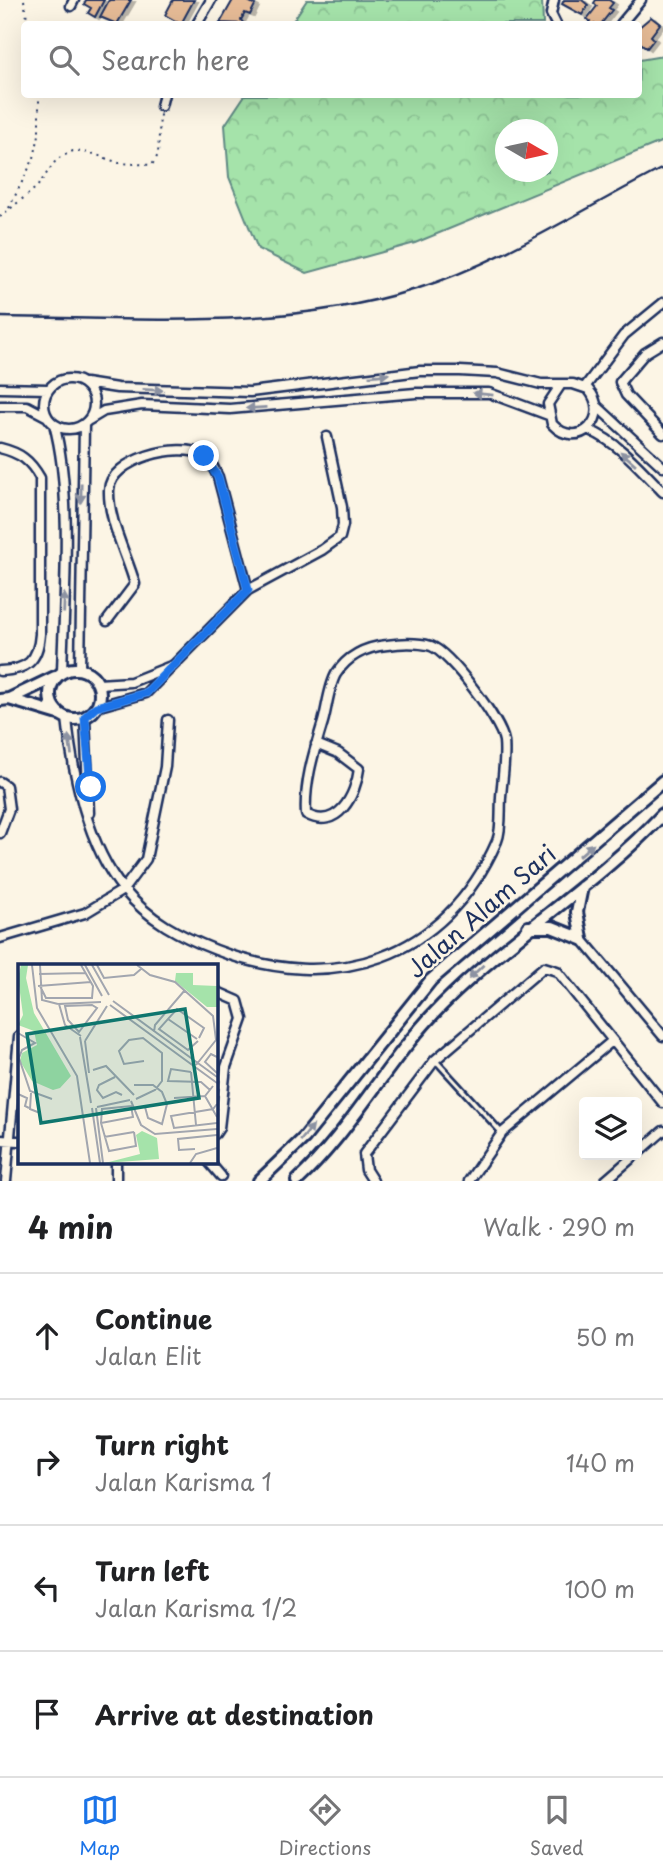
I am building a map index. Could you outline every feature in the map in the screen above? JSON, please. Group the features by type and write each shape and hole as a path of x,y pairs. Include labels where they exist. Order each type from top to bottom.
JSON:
{"street":[{"path":"199,21 211,0"},
{"path":"554,0 551,14 554,21"},
{"path":"624,21 641,0"},
{"path":"161,106 163,98"},
{"path":"585,387 624,335 663,303"},
{"path":"661,346 620,382 626,395 663,434"},
{"path":"0,388 48,389 61,379 69,378 129,389 250,392 420,371 496,373 560,386 573,384 585,387 595,397 598,407 597,417 589,430 580,434 565,434 552,424 548,415 548,404 560,386"},
{"path":"80,669 86,422 94,400 85,383"},
{"path":"48,389 44,408 51,421 62,467 65,583 59,675 50,696 63,716 78,790 89,820 107,864 124,890 167,930 251,963 300,971 330,970 372,962 433,929 479,878 499,837 504,740 473,685 433,647 404,642 362,648 336,674 316,744 305,799 306,814 315,819 330,818 349,803 357,789 359,769 338,753 316,744"},
{"path":"0,406 27,407 69,429 104,411 142,405 230,409 416,393 489,393 548,415"},
{"path":"598,407 663,467"},
{"path":"589,430 600,435 633,461 663,492"},
{"path":"5,699 63,716 85,717 96,707 146,693 248,590 322,550 340,537 343,526 342,507 327,437"},
{"path":"0,448 16,452 30,462 40,478 39,649 28,666 18,670 0,671"},
{"path":"107,621 135,584 114,520 108,491 111,478 119,469 174,448 188,449 204,456 218,477 248,590"},
{"path":"98,684 131,682 173,665"},
{"path":"5,699 59,675 80,669 91,674 98,684 100,696 96,707"},
{"path":"85,717 91,787 89,820"},
{"path":"0,938 85,913 124,890 146,859 165,767 168,720"},
{"name":"Jalan Alam Sari","path":"259,1181 304,1138 431,980 663,781"},
{"path":"0,782 6,786 9,809 0,833"},
{"name":"Jalan Alam Sari","path":"299,1181 397,1054 481,967 582,887 663,814"},
{"path":"582,887 577,912 582,939"},
{"path":"528,928 552,927 582,939 663,1036"},
{"path":"373,1181 366,1170 364,1154 435,1060 537,970 550,967 557,971 663,1102"},
{"path":"217,992 238,1001 243,1019 226,1068 217,1131"},
{"path":"469,1181 502,1133 612,1041"},
{"path":"6,1181 4,1140 18,1044"},
{"path":"642,1149 663,1131"},
{"path":"605,1181 629,1160"},
{"path":"211,1164 221,1177"}],"lane":[{"path":"435,1060 502,1133"}],"path":[{"path":"24,0 28,21"},
{"path":"8,209 34,158 39,135 39,98"},
{"path":"0,217 37,187 57,159 73,151 91,153 119,163 152,165 158,155 161,106"}],"green space":[{"path":"307,0 542,0 543,21 293,21"},
{"path":"663,56 663,141 415,243 307,273 258,249 229,177 225,125 243,98 642,98 642,60"}],"building":[{"path":"86,0 104,0 95,17 88,13 91,8 84,4"},
{"path":"109,0 131,0 119,21 100,17"},
{"path":"173,0 194,0 183,21 176,21 165,15"},
{"path":"233,0 246,0 255,5 250,15 245,13 242,21 221,21"},
{"path":"564,0 582,0 588,5 582,15 562,4"},
{"path":"596,0 609,0 613,3 609,8 612,10 603,21 587,19 597,6 594,3"},
{"path":"651,17 660,24 651,36 654,39 647,48 642,44 642,25"}],"railway":[{"path":"0,317 157,320 262,317 365,302 416,289 480,264 542,234 663,168"}],"route":[{"path":"91,787 85,717 96,707 146,693 248,590 218,477 204,456"}]}
